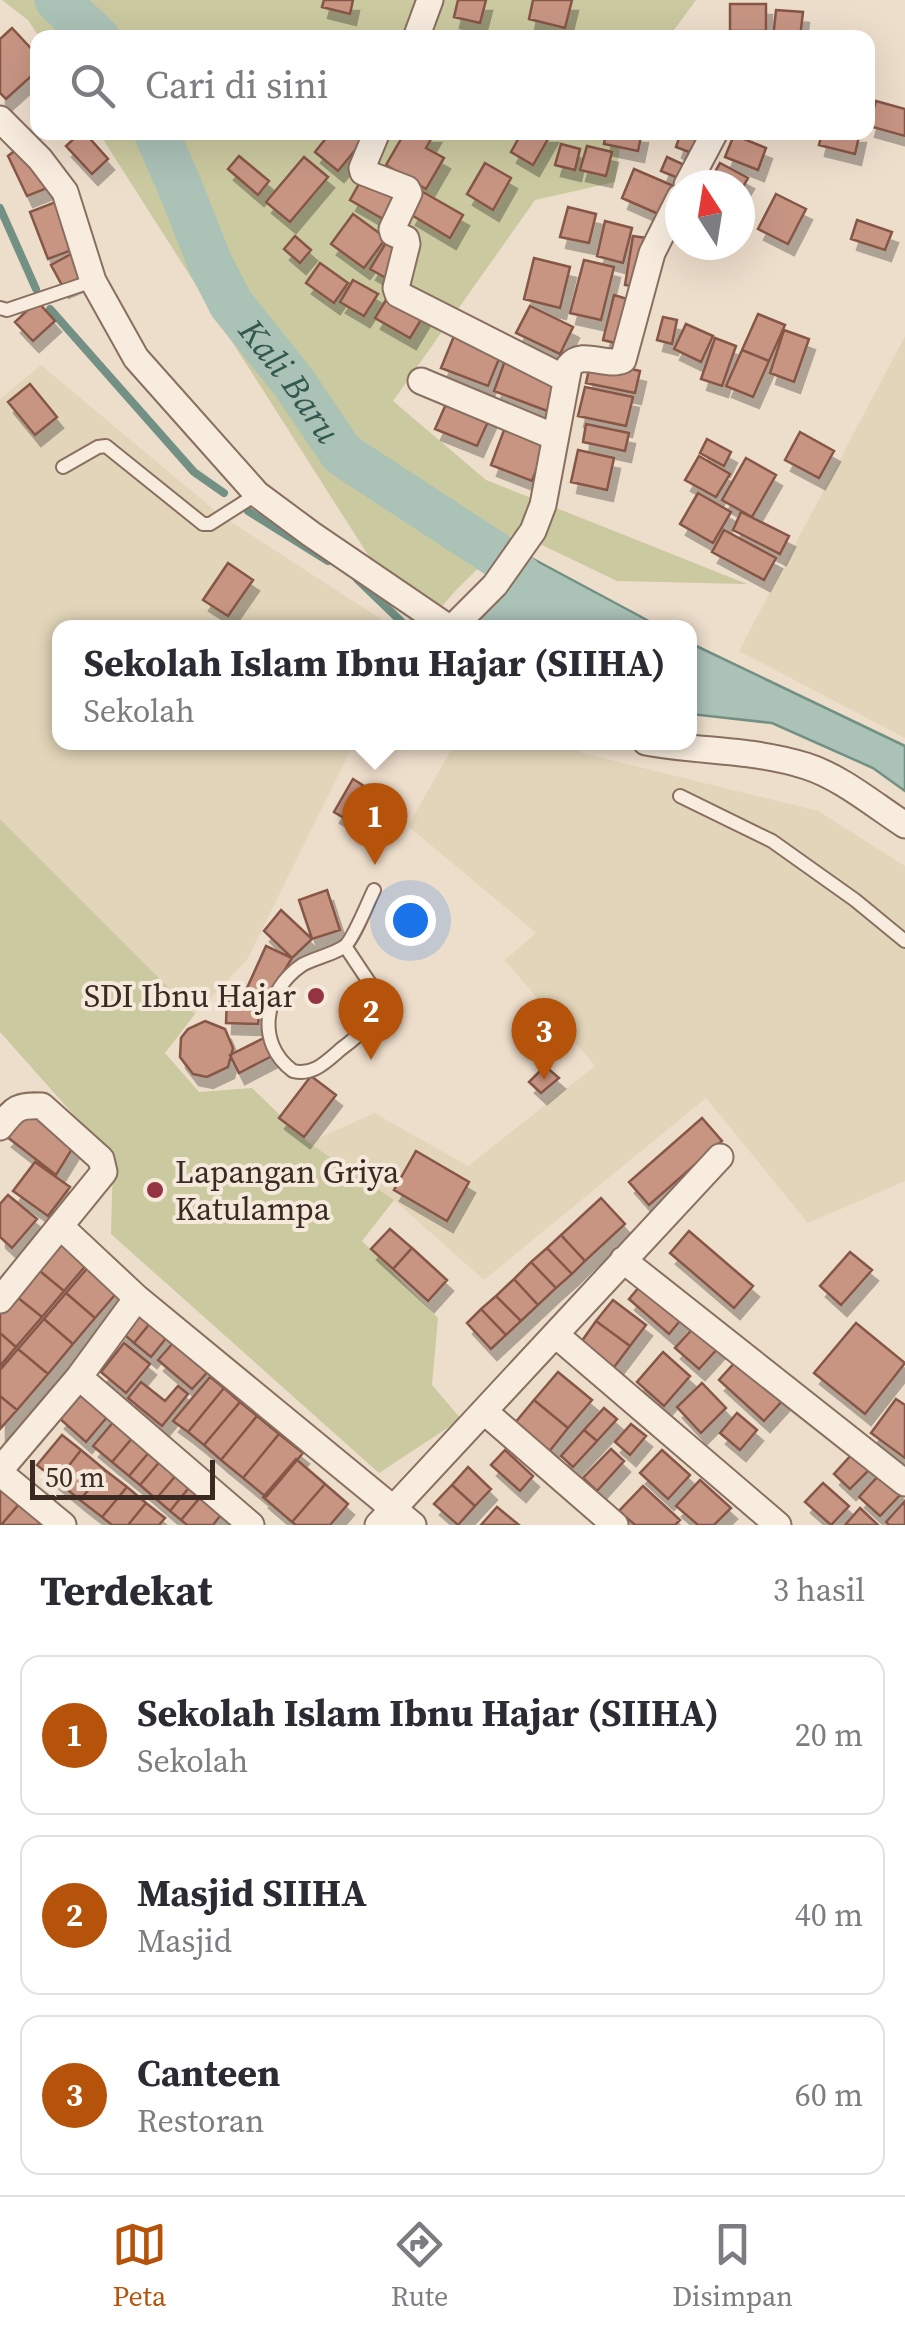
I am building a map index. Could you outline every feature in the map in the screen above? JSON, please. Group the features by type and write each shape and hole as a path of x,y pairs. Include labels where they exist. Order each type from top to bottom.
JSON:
{"street":[{"path":"419,30 430,0"},
{"path":"0,119 40,159 64,192 93,281 136,358 257,494 438,620"},
{"path":"374,140 362,168 364,172 408,190 392,229 406,240 398,294 566,379"},
{"path":"694,170 711,140"},
{"path":"458,620 495,585 533,531 543,506 570,364 577,358 612,364 624,358 652,253 665,227"},
{"path":"421,382 555,438"},
{"path":"697,747 735,750 806,766 836,780 905,825"},
{"path":"0,1127 13,1110 42,1106 100,1159 104,1172 0,1300"},
{"path":"60,1226 137,1298 395,1520 484,1412 720,1157"},
{"path":"624,1260 905,1483"},
{"path":"64,1525 0,1472 79,1377 137,1298"},
{"path":"556,1335 778,1525"},
{"path":"79,1377 251,1525"},
{"path":"484,1412 614,1525"}],"lane":[{"path":"0,308 7,310 93,281"},
{"path":"63,467 106,446 203,524 210,524 257,494"},
{"path":"680,796 772,841 905,941"},
{"path":"345,946 375,991 373,1016 360,1034 318,1068 292,1071 277,1052 267,1026 272,1000 301,966 345,946 374,890"}],"shaded area":[{"path":"905,336 905,738 739,651"},
{"path":"41,365 219,514 382,620 52,620 52,750 351,750 247,960 195,1014 0,819 0,399"},
{"path":"524,554 647,620 505,620 500,588"},
{"path":"697,646 905,746 905,791 873,768 772,723 697,715"},
{"path":"451,750 579,750 818,811 905,866 905,1181 808,1223 706,1098 484,1280 394,1200 309,1143 374,1113 468,1166 595,1066 505,960 536,933 408,826"}],"green space":[{"path":"2,0 696,0 674,30 34,30"},
{"path":"103,140 621,140 615,182 535,200 393,401 486,480 747,584 617,581 515,532 430,620 410,620"},
{"path":"0,819 195,1014 165,1053 199,1092 252,1088 309,1143 394,1200 362,1241 438,1318 432,1385 461,1419 379,1473 111,1234 113,1159 0,1032"}],"building":[{"path":"324,0 353,0 350,14 322,7"},
{"path":"458,0 486,0 480,23 454,17"},
{"path":"533,0 572,0 565,28 529,19"},
{"path":"730,4 766,4 766,30 730,30"},
{"path":"776,10 803,12 801,30 774,30"},
{"path":"12,28 30,47 30,77 6,99 0,93 0,39"},
{"path":"876,101 905,109 905,136 875,128"},
{"path":"72,140 91,140 108,159 92,174 66,146"},
{"path":"325,140 363,140 338,171 315,152"},
{"path":"400,140 430,140 426,148 444,158 426,189 386,165"},
{"path":"518,140 547,140 533,165 511,152"},
{"path":"605,140 640,140 638,151 604,144"},
{"path":"678,140 702,140 697,155 676,147"},
{"path":"732,140 746,140 766,148 758,170 725,157"},
{"path":"820,140 858,140 855,154 819,145"},
{"path":"561,144 580,149 575,170 555,165"},
{"path":"21,146 50,187 27,196 8,156"},
{"path":"587,146 612,152 606,176 580,170"},
{"path":"239,156 269,181 258,195 228,169"},
{"path":"304,157 328,177 290,222 266,202"},
{"path":"667,157 691,168 665,173 661,171"},
{"path":"485,163 511,178 493,210 467,194"},
{"path":"634,169 665,182 663,216 622,198"},
{"path":"364,175 405,192 390,223 350,200"},
{"path":"423,192 463,215 450,238 410,214"},
{"path":"776,194 806,209 788,244 758,229"},
{"path":"58,201 77,248 48,259 30,212"},
{"path":"568,207 596,214 589,243 560,237"},
{"path":"353,214 386,238 364,268 331,244"},
{"path":"857,220 892,232 885,250 851,239"},
{"path":"605,221 632,228 623,263 597,256"},
{"path":"295,236 311,250 300,263 284,249"},
{"path":"633,236 647,238 639,287 625,285"},
{"path":"387,241 402,250 386,278 370,269"},
{"path":"73,253 86,277 63,287 51,265"},
{"path":"534,258 570,267 560,308 524,299"},
{"path":"584,260 614,267 601,320 570,313"},
{"path":"320,263 348,283 334,303 306,283"},
{"path":"353,280 378,294 364,316 340,302"},
{"path":"389,295 424,315 410,338 375,318"},
{"path":"614,295 634,301 623,345 603,340"},
{"path":"37,301 55,321 33,341 15,322"},
{"path":"530,306 573,327 560,354 516,333"},
{"path":"758,314 785,325 769,361 742,350"},
{"path":"663,317 677,320 672,344 657,340"},
{"path":"686,324 713,336 701,362 674,349"},
{"path":"784,330 809,339 794,382 770,373"},
{"path":"456,331 503,349 488,386 441,368"},
{"path":"715,338 736,346 722,386 701,379"},
{"path":"742,350 769,361 753,397 726,386"},
{"path":"507,355 558,377 550,412 494,391"},
{"path":"591,360 640,371 635,393 586,383"},
{"path":"30,384 57,417 35,435 8,402"},
{"path":"585,387 633,397 626,426 578,416"},
{"path":"450,395 492,413 477,446 435,429"},
{"path":"507,422 549,437 532,481 491,465"},
{"path":"586,424 629,433 625,451 583,442"},
{"path":"800,432 834,451 819,478 785,460"},
{"path":"707,439 731,452 724,466 700,453"},
{"path":"578,450 614,458 607,490 571,482"},
{"path":"699,456 730,474 716,497 685,480"},
{"path":"746,458 776,475 752,517 722,500"},
{"path":"698,493 731,512 713,543 680,524"},
{"path":"741,512 789,536 780,554 733,530"},
{"path":"724,530 776,558 764,580 712,552"},
{"path":"228,563 253,580 228,616 203,600"},
{"path":"353,779 375,793 356,825 334,812"},
{"path":"327,890 340,930 312,939 299,900"},
{"path":"281,910 312,939 292,958 264,931"},
{"path":"266,946 292,958 269,996 247,988"},
{"path":"227,998 261,1000 258,1024 226,1023"},
{"path":"205,1021 225,1029 233,1048 228,1067 207,1077 193,1074 180,1057 181,1038 188,1029"},
{"path":"264,1038 272,1056 239,1073 230,1055"},
{"path":"545,1066 559,1078 541,1093 529,1082"},
{"path":"311,1076 336,1095 304,1137 279,1118"},
{"path":"30,1111 75,1144 56,1175 6,1136"},
{"path":"702,1118 722,1141 649,1205 629,1182"},
{"path":"416,1151 469,1182 447,1221 394,1190"},
{"path":"35,1162 70,1187 48,1216 13,1191"},
{"path":"8,1195 37,1219 12,1248 0,1237 0,1204"},
{"path":"601,1198 625,1224 585,1261 561,1235"},
{"path":"390,1229 412,1248 393,1269 371,1249"},
{"path":"689,1231 753,1286 734,1308 670,1253"},
{"path":"561,1235 585,1261 572,1274 547,1248"},
{"path":"59,1238 88,1263 64,1291 35,1267"},
{"path":"412,1248 447,1280 428,1301 393,1269"},
{"path":"547,1248 572,1274 556,1288 531,1262"},
{"path":"850,1252 872,1270 841,1305 820,1286"},
{"path":"531,1262 556,1288 538,1305 514,1279"},
{"path":"91,1264 120,1289 95,1318 66,1293"},
{"path":"35,1267 64,1291 42,1317 12,1293"},
{"path":"514,1279 538,1305 521,1321 496,1296"},
{"path":"645,1280 685,1315 669,1334 629,1299"},
{"path":"12,1293 42,1317 16,1347 0,1333 0,1307"},
{"path":"66,1293 95,1318 73,1344 44,1319"},
{"path":"496,1296 521,1321 506,1335 481,1309"},
{"path":"613,1300 646,1325 630,1346 596,1321"},
{"path":"141,1306 155,1317 134,1343 119,1330"},
{"path":"481,1309 506,1335 491,1349 467,1323"},
{"path":"155,1317 172,1331 151,1357 134,1343"},
{"path":"44,1319 73,1344 48,1374 18,1349"},
{"path":"596,1321 630,1346 612,1370 579,1345"},
{"path":"856,1323 905,1363 865,1414 814,1373"},
{"path":"697,1324 720,1346 699,1369 675,1348"},
{"path":"0,1333 16,1347 0,1366"},
{"path":"180,1335 215,1364 192,1389 158,1360"},
{"path":"124,1343 150,1364 126,1393 101,1372"},
{"path":"18,1349 48,1374 17,1410 0,1396 0,1370"},
{"path":"663,1352 690,1376 664,1406 637,1382"},
{"path":"738,1359 783,1400 764,1421 719,1380"},
{"path":"558,1372 592,1400 568,1428 534,1400"},
{"path":"210,1377 224,1388 188,1432 173,1421"},
{"path":"141,1382 165,1401 178,1386 188,1394 162,1426 128,1398"},
{"path":"702,1383 726,1408 701,1433 677,1407"},
{"path":"224,1388 240,1402 204,1445 188,1432"},
{"path":"82,1392 109,1415 86,1442 59,1418"},
{"path":"0,1396 17,1410 0,1429"},
{"path":"896,1399 905,1405 905,1458 871,1433"},
{"path":"534,1400 568,1428 548,1453 514,1424"},
{"path":"240,1402 257,1416 221,1460 204,1445"},
{"path":"604,1408 617,1419 597,1441 584,1430"},
{"path":"737,1413 757,1430 740,1450 720,1433"},
{"path":"257,1416 279,1434 243,1478 221,1460"},
{"path":"115,1420 134,1436 112,1462 93,1446"},
{"path":"631,1424 646,1436 630,1455 615,1442"},
{"path":"584,1430 597,1441 573,1467 561,1456"},
{"path":"279,1434 303,1453 266,1497 243,1478"},
{"path":"62,1435 81,1450 57,1481 37,1465"},
{"path":"134,1436 151,1450 129,1476 112,1462"},
{"path":"611,1449 624,1461 597,1491 583,1478"},
{"path":"81,1450 105,1470 80,1500 57,1481"},
{"path":"151,1450 162,1459 140,1485 129,1476"},
{"path":"505,1450 533,1476 520,1491 491,1465"},
{"path":"662,1450 690,1475 668,1499 640,1473"},
{"path":"853,1453 870,1469 850,1489 834,1474"},
{"path":"162,1459 178,1473 156,1499 140,1485"},
{"path":"296,1459 325,1484 292,1522 263,1497"},
{"path":"468,1467 491,1489 475,1506 452,1485"},
{"path":"105,1470 127,1487 102,1517 80,1500"},
{"path":"178,1473 192,1484 170,1511 156,1499"},
{"path":"881,1473 902,1493 880,1516 859,1497"},
{"path":"700,1480 731,1508 714,1525 698,1525 676,1506"},
{"path":"823,1483 849,1506 831,1525 805,1502"},
{"path":"192,1484 203,1494 181,1520 170,1511"},
{"path":"325,1484 348,1504 330,1525 292,1522"},
{"path":"0,1485 20,1503 1,1525 0,1525"},
{"path":"452,1485 475,1506 458,1525 434,1504"},
{"path":"643,1486 680,1520 675,1525 635,1525 619,1511"},
{"path":"127,1487 146,1503 128,1525 112,1525 102,1517"},
{"path":"203,1494 224,1511 213,1525 187,1525 181,1520"},
{"path":"905,1501 905,1525 889,1525 886,1522"},
{"path":"20,1503 43,1521 39,1525 1,1525"},
{"path":"146,1503 165,1518 159,1525 128,1525"},
{"path":"497,1507 519,1525 481,1525"},
{"path":"860,1508 878,1525 845,1525"}],"waterway":[{"name":"Kali Baru","path":"57,0 89,30"},
{"name":"Kali Baru","path":"159,140 231,304 294,383 342,454 498,556 545,600 588,620"},
{"path":"0,208 36,289"},
{"path":"50,309 194,472 224,493"},
{"path":"248,511 328,561"},
{"path":"357,579 400,620"},
{"path":"503,620 545,600"}],"place":[{"name":"Sekolah Islam Ibnu Hajar (SIIHA)","path":"375,865"},
{"name":"SDI Ibnu Hajar","path":"316,996"},
{"name":"Masjid SIIHA","path":"371,1060"},
{"name":"Canteen","path":"544,1080"},
{"name":"Lapangan Griya Katulampa","path":"155,1190"}]}
